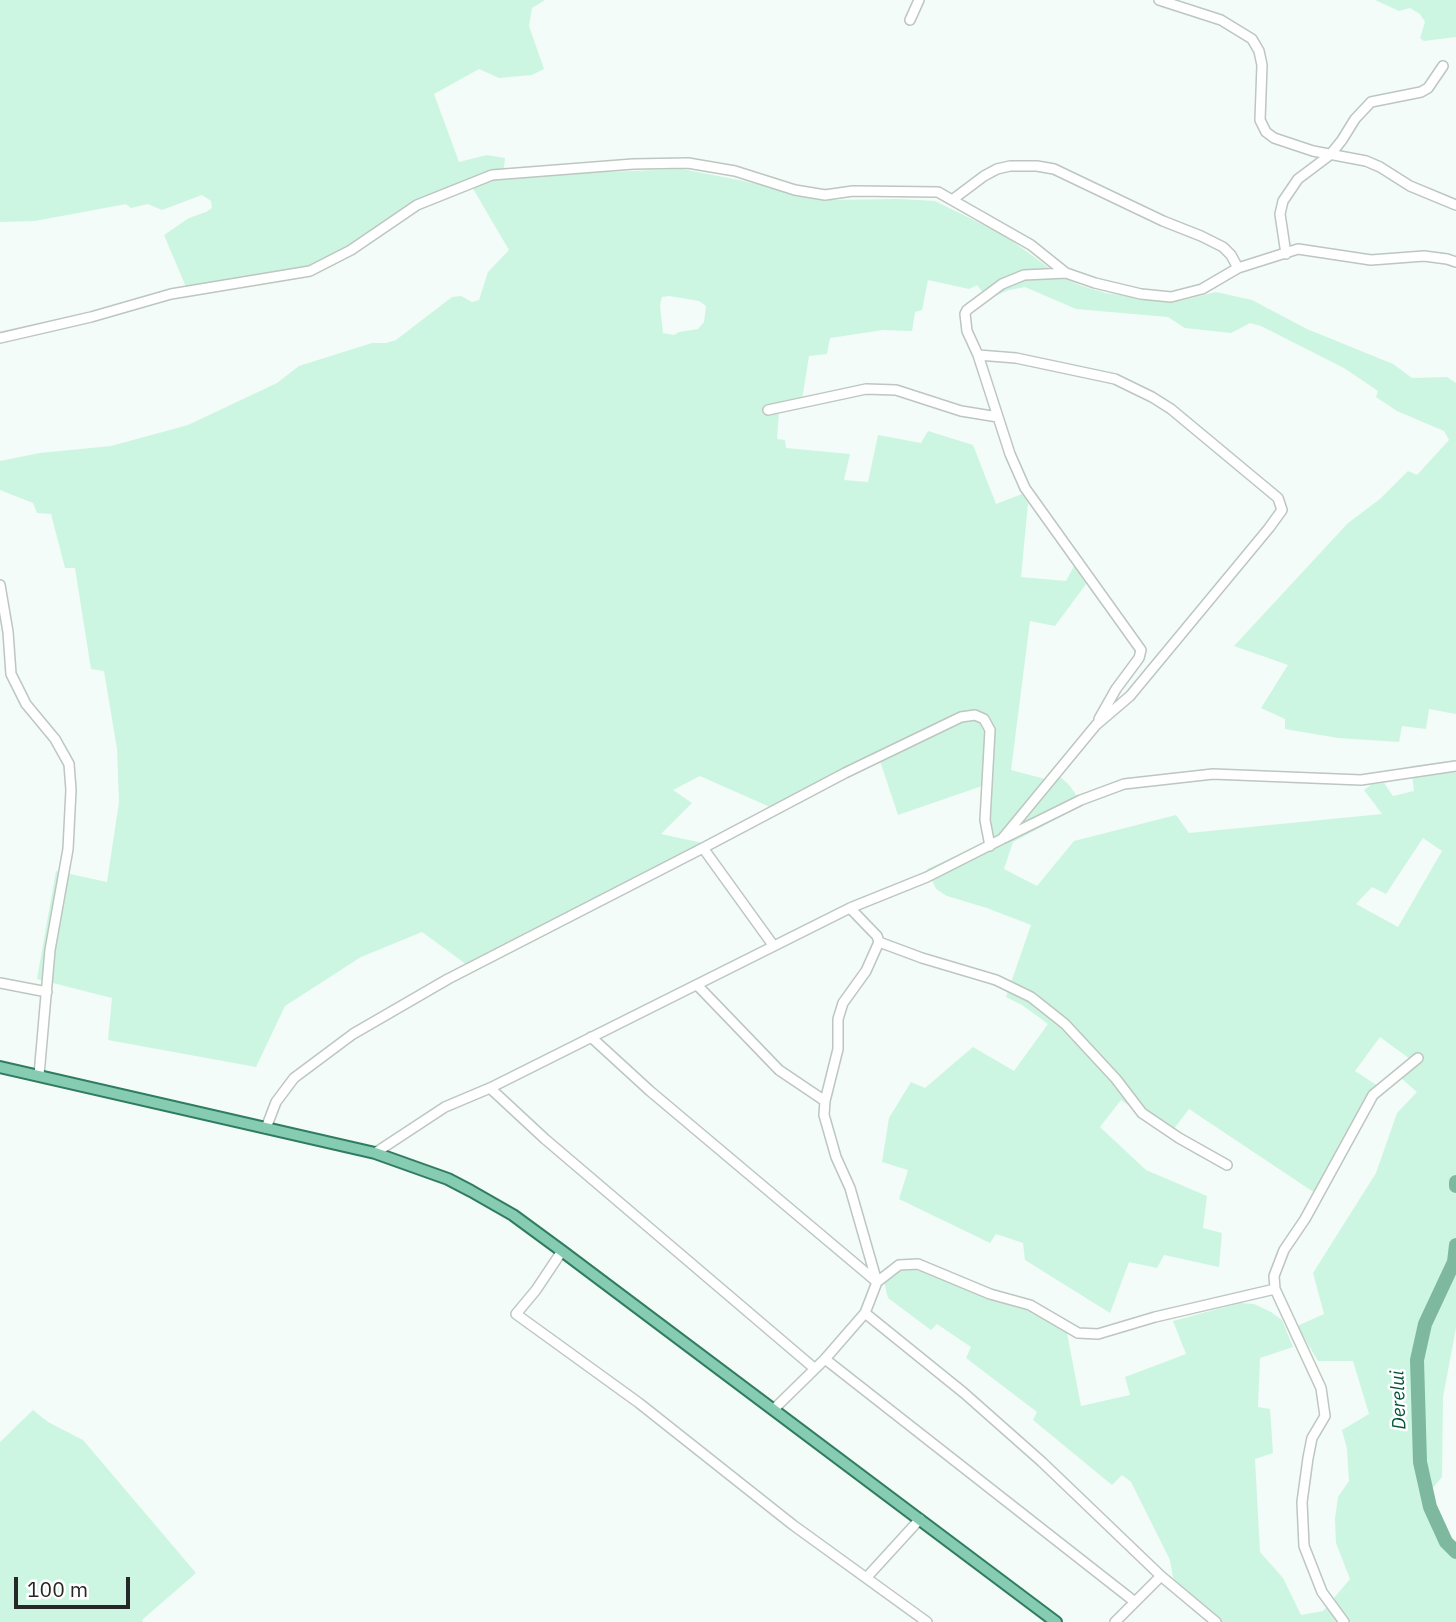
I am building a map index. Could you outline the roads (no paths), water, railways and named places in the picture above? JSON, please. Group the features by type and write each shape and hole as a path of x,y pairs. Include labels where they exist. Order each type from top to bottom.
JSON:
{"main road":[{"path":"0,1067 375,1153 460,1185 513,1215 1056,1622"}],"street":[{"path":"910,20 919,0"},
{"path":"1159,0 1221,20 1252,39 1259,51 1262,65 1260,120 1266,132 1294,146 1366,161 1410,186 1456,205"},
{"path":"1286,254 1281,233 1283,201 1298,179 1330,155 1355,119 1371,102 1421,92 1428,88 1443,66"},
{"path":"0,338 91,317 172,294 310,271 351,250 417,205 492,175 529,170 688,163 735,171 795,190 825,195 853,191 938,192 1031,245 1066,273 1141,294 1171,297 1202,289 1238,268 1298,249 1371,260 1424,256 1456,262"},
{"path":"952,200 997,169 1037,166 1054,169 1223,247 1238,268"},
{"path":"1066,273 1024,275 1002,284 965,314 967,331 978,355 1010,454 1025,488 1141,650 1139,658 1116,689 1096,725"},
{"path":"978,355 1016,358 1095,374 1132,385 1171,409 1274,494 1281,502 1282,510 1130,696 1096,725 1002,839"},
{"path":"768,410 841,393 878,389 896,390 961,411 998,417"},
{"path":"0,585 8,632 11,674 26,704 55,739 69,764 71,790 68,849 50,950 39,1075"},
{"path":"266,1128 276,1102 294,1078 353,1034 449,979 845,773 961,716 975,715 984,719 990,730 985,820 990,846"},
{"path":"375,1153 445,1108 698,986 773,945 850,908 927,877 1081,800 1124,784 1213,774 1361,780 1456,766"},
{"path":"703,848 773,945"},
{"path":"850,908 877,936 879,942 866,971 843,1003 838,1019 838,1049 825,1101 827,1127 836,1157 850,1188 877,1282"},
{"path":"879,942 996,980 1031,997 1065,1024 1116,1079 1142,1113 1227,1165"},
{"path":"0,983 47,992"},
{"path":"698,986 779,1070 825,1101"},
{"path":"591,1037 650,1091 877,1282"},
{"path":"1344,1622 1322,1592 1304,1546 1302,1502 1308,1458 1312,1438 1325,1416 1321,1388 1275,1289 1274,1276 1284,1250 1305,1219 1373,1095 1418,1058"},
{"path":"490,1088 545,1139 814,1368"},
{"path":"562,1251 516,1314 639,1403 793,1525 927,1622"},
{"path":"774,1409 825,1359 865,1313 877,1282 900,1265 918,1264 990,1294 1030,1305 1078,1333 1098,1334 1155,1317 1275,1289"},
{"path":"865,1313 964,1393 1042,1462 1161,1576 1216,1622"},
{"path":"825,1359 1135,1602"},
{"path":"867,1577 920,1520"},
{"path":"1115,1622 1161,1576"}],"waterway":[{"name":"Derelui","path":"1456,1245 1454,1262 1425,1324 1417,1360 1420,1462 1430,1507 1446,1542 1456,1552"}]}
